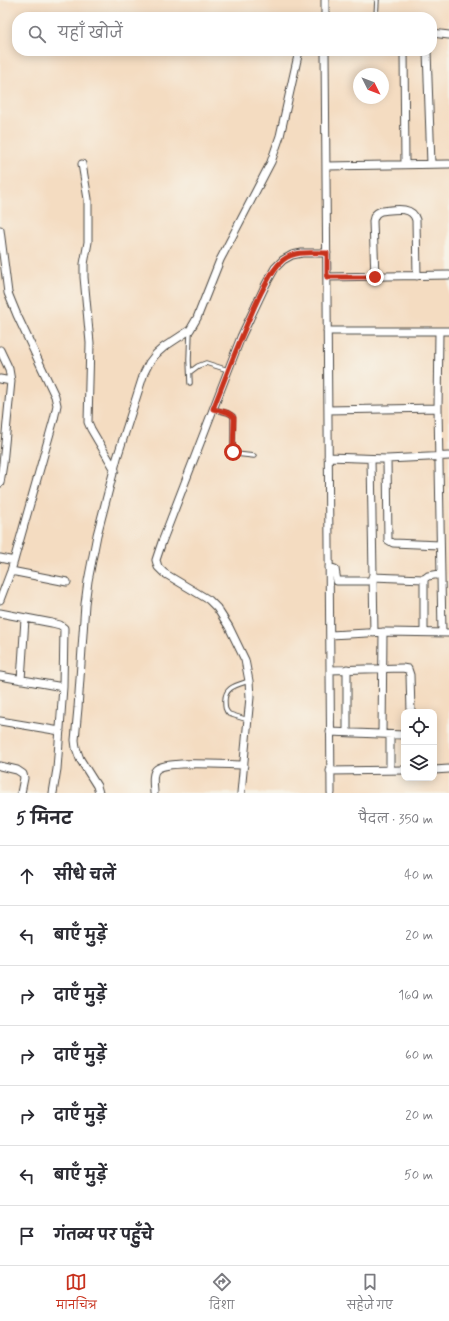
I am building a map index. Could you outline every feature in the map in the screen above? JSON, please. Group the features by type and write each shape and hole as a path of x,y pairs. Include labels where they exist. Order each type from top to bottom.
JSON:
{"street":[{"path":"325,0 325,12"},
{"path":"437,34 449,35"},
{"path":"99,793 97,786 80,759 75,740 88,581 97,535 114,470 140,386 149,364 156,354 164,347 190,330 197,318 220,260 271,162 280,136 298,56"},
{"path":"325,56 330,793"},
{"path":"404,56 406,164"},
{"path":"427,56 431,164"},
{"path":"82,164 88,199 88,242 84,264 84,278 90,343 88,422 114,470"},
{"path":"327,166 449,164"},
{"path":"375,277 373,221 374,216 381,210 408,210 412,212 416,220 417,276"},
{"path":"0,230 8,293 12,305 49,382 57,405 11,560 11,572 0,600"},
{"path":"241,793 250,697 245,660 229,627 217,608 208,600 164,573 158,567 156,560 228,370 255,305 276,268 283,260 292,255 302,253 327,253"},
{"path":"327,277 449,275"},
{"path":"327,331 449,331"},
{"path":"330,635 383,632 445,633 440,574 438,408 439,332"},
{"path":"0,350 9,369 11,381 0,483"},
{"path":"0,379 11,381"},
{"path":"328,410 438,408"},
{"path":"328,457 387,459 449,456"},
{"path":"371,458 374,633"},
{"path":"387,459 388,540 393,543 440,545"},
{"path":"0,558 11,560"},
{"path":"329,567 335,569 336,580 338,581 372,579 424,579 428,576 440,574"},
{"path":"11,572 67,582"},
{"path":"424,579 424,632"},
{"path":"0,613 52,623 60,625 64,628 63,686 57,769 53,793"},
{"path":"20,680 25,619"},
{"path":"382,734 383,632"},
{"path":"330,670 383,668 408,669 410,675 410,709"},
{"path":"347,669 347,732"},
{"path":"0,676 63,686"},
{"path":"0,721 60,731"},
{"path":"330,732 401,735"},
{"path":"390,735 390,770"},
{"path":"154,793 154,772 157,768 168,765 200,763 244,765"},
{"path":"0,766 17,770 23,774 24,778 21,793"},
{"path":"437,770 449,769"},
{"path":"330,771 401,770"}],"lane":[{"path":"376,12 377,0"},
{"path":"190,330 190,383"},
{"path":"190,372 198,366 206,363 228,370"},
{"path":"213,409 228,412 234,418 233,452 236,454 254,456"},
{"path":"248,720 228,714 225,708 224,698 228,689 249,681"}],"route":[{"path":"233,452 234,418 228,412 213,409 255,305 276,268 283,260 292,255 302,253 327,253 327,277 375,277"}]}
